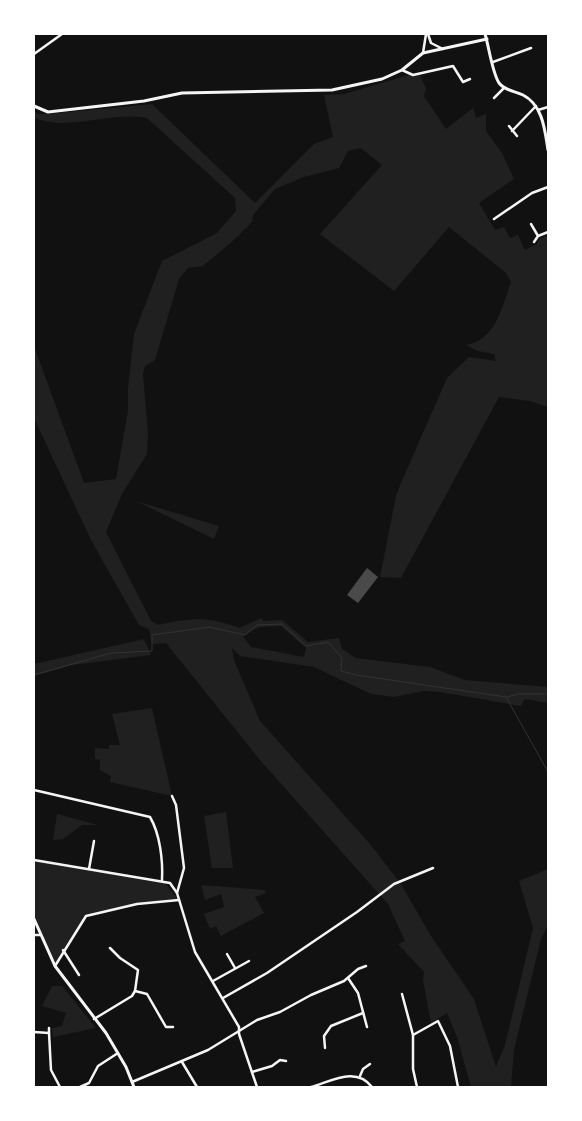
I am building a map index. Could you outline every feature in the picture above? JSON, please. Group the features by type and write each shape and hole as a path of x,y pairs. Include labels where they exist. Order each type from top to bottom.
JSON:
{"street":[{"path":"34,54 62,34"},
{"path":"427,34 430,43 443,49"},
{"path":"423,53 427,34"},
{"path":"485,34 495,74 504,88 524,95 537,108 547,129 548,150"},
{"path":"34,106 48,112 144,101 182,93 332,90 374,82 402,70 423,53 487,39"},
{"path":"493,62 531,48"},
{"path":"402,70 413,75 452,66 464,82 470,79"},
{"path":"494,98 504,88"},
{"path":"512,131 537,108 548,106"},
{"path":"509,126 517,136"},
{"path":"494,218 532,193 548,187"},
{"path":"531,224 538,236"},
{"path":"534,242 538,236 548,232"},
{"path":"34,790 150,816 155,825 162,866 162,880"},
{"path":"172,796 176,805 184,868 177,893"},
{"path":"89,869 94,841"},
{"path":"34,860 170,882 177,893 195,952 240,1030 257,1087"},
{"path":"223,998 264,975 357,912 389,887 432,868"},
{"path":"55,966 86,916 137,904 179,900"},
{"path":"34,919 55,966 118,1052 134,1087"},
{"path":"34,935 40,935"},
{"path":"94,1019 132,996 136,991 138,970 120,958 110,948"},
{"path":"64,950 79,974"},
{"path":"227,954 236,968"},
{"path":"213,981 249,961"},
{"path":"132,1082 182,1062 240,1030 348,978 358,969 366,966"},
{"path":"348,978 358,993 367,1027"},
{"path":"136,991 148,994 166,1027 172,1027"},
{"path":"402,994 413,1035 413,1069 417,1087"},
{"path":"324,1048 324,1036 331,1026 363,1013"},
{"path":"413,1035 438,1021 450,1046 458,1087"},
{"path":"49,1028 51,1070 60,1087"},
{"path":"34,1032 49,1033"},
{"path":"80,1087 89,1083 98,1066 118,1052"},
{"path":"252,1072 272,1066 280,1060 286,1061"},
{"path":"182,1062 197,1087"},
{"path":"360,1077 363,1069 370,1064"},
{"path":"311,1087 351,1075 360,1077 372,1087"}],"shaded area":[{"path":"419,72 426,89 424,96 446,129 473,108 476,118 486,114 486,131 502,153 514,179 479,203 495,230 504,227 510,238 518,235 525,250 537,244 539,239 548,235 548,407 530,401 499,397 401,578 380,577 396,496 447,378 469,357 496,361 494,354 478,351 466,345 484,337 491,329 501,312 511,282 506,273 449,227 394,291 320,234 382,165 361,148 348,151 339,168 304,177 275,189 253,215 252,222 235,239 203,266 188,268 179,279 155,360 145,366 143,374 148,433 147,454 122,494 106,532 151,621 158,625 199,619 218,621 239,628 262,618 263,621 282,620 308,642 339,638 342,649 356,658 430,667 465,680 548,687 548,703 525,699 521,706 440,692 423,691 394,697 371,694 314,667 240,656 232,648 234,660 260,721 370,844 401,884 431,936 474,999 496,1067 505,1045 533,928 519,881 548,869 548,925 541,939 514,1050 511,1087 471,1087 457,1037 447,1013 431,1023 423,980 424,972 398,944 405,941 388,904 260,760 166,643 152,644 149,629 139,625 91,540 34,418 34,346 84,483 116,479 128,411 128,388 134,334 162,261 217,233 236,211 235,198 147,118 118,117 62,123 34,118 34,110 37,114 48,114 152,104 255,203 314,144 333,137 324,95 344,94","holes":["281,626 306,648 304,657 251,647 243,636 259,627"]},
{"path":"136,501 219,526 214,539"},
{"path":"144,639 151,655 72,665 34,676 34,664"},
{"path":"152,708 172,796 110,782 111,776 100,770 100,760 95,759 95,748 109,749 109,745 120,745 112,714"},
{"path":"226,812 233,868 212,868 204,816"},
{"path":"57,814 98,825 82,825 63,839 53,840"},
{"path":"34,860 162,880 179,900 137,904 86,916 55,966 34,919"},
{"path":"201,885 264,890 266,893 255,897 264,913 221,936 216,926 210,929 204,914 224,907 221,894 205,900"},
{"path":"52,986 62,986 96,1028 53,1037 52,1028 62,1026 66,1013 42,1006"}],"building":[{"path":"367,568 378,577 358,603 347,595"}],"waterway":[{"path":"34,675 111,653 152,651 152,635 209,627 245,635 257,625 282,624 306,646 328,642 342,658 341,671 356,675 506,697 548,772"},
{"path":"507,697 518,694 548,694"}]}
